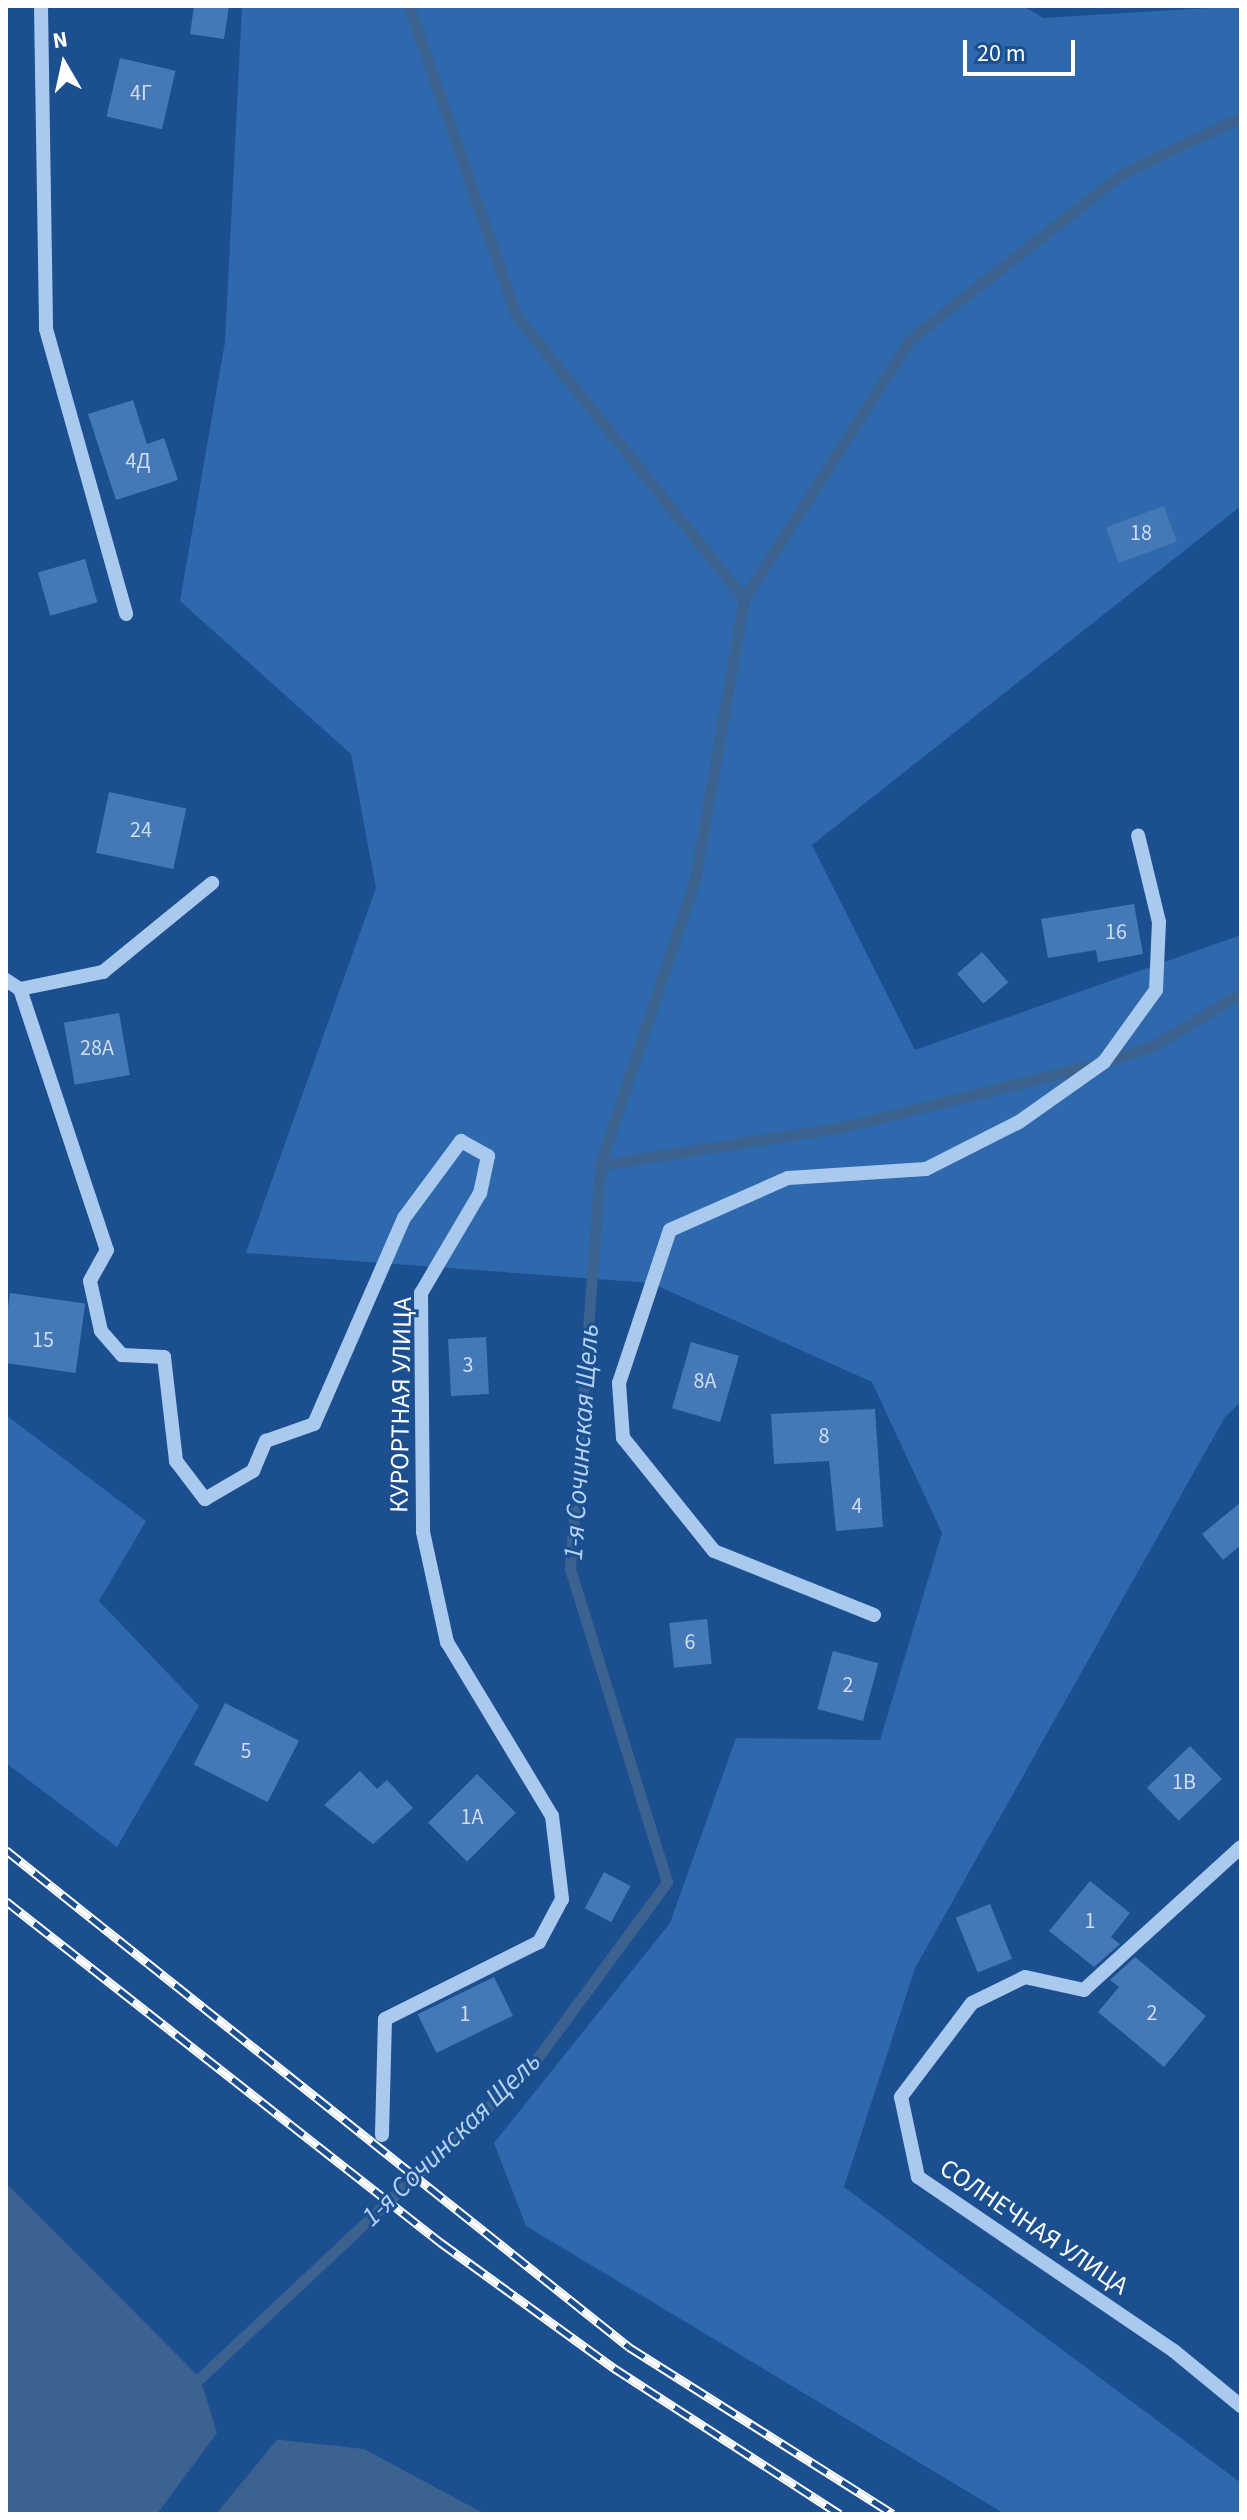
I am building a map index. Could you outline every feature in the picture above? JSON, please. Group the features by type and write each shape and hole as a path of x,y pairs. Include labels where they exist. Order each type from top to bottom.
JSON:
{"street":[{"path":"41,6 46,329 126,614"},
{"path":"874,1615 714,1551 623,1438 619,1383 670,1230 788,1178 926,1169 1019,1122 1104,1062 1156,990 1159,922 1138,835"},
{"path":"6,980 20,989 103,972 212,883"},
{"name":"КУРОРТНАЯ УЛИЦА","path":"20,989 107,1250 90,1281 101,1331 122,1355 164,1357 176,1461 205,1499 253,1471 266,1441 314,1424 404,1218 461,1141 488,1156 480,1193 421,1293 423,1532 447,1642 552,1816 562,1899 539,1942 385,2019 382,2135"},
{"name":"СОЛНЕЧНАЯ УЛИЦА","path":"1241,1847 1084,1990 1025,1977 972,2003 901,2097 918,2177 1174,2351 1241,2406"}],"shaded area":[{"path":"242,6 1023,6 1043,18 1241,6 1241,506 812,845 915,1050 1241,935 1241,1402 1225,1417 915,1968 844,2187 1241,2483 1241,2514 1005,2514 526,2226 494,2143 670,1923 736,1738 880,1740 942,1533 872,1382 651,1283 246,1253 376,888 351,754 180,601 225,342"},
{"path":"6,1415 146,1521 99,1601 199,1706 117,1847 6,1763"},
{"path":"6,2183 200,2378 217,2433 364,2449 485,2514 6,2514"}],"pier":[{"path":"220,2429 280,2436 216,2514 157,2514"}],"building":[{"path":"194,6 229,6 224,39 190,34"},
{"path":"120,58 176,71 162,129 107,116"},
{"path":"133,400 147,444 164,438 178,480 116,500 88,414"},
{"path":"1164,506 1177,542 1119,563 1106,527"},
{"path":"85,559 97,602 50,616 38,573"},
{"path":"109,792 186,808 173,869 96,853"},
{"path":"1134,904 1143,954 1098,962 1096,950 1048,958 1041,919"},
{"path":"982,952 1008,982 983,1004 957,974"},
{"path":"119,1013 130,1075 75,1085 64,1023"},
{"path":"10,1293 85,1304 76,1373 6,1363"},
{"path":"486,1337 489,1394 451,1396 448,1339"},
{"path":"691,1342 739,1356 720,1422 672,1408"},
{"path":"875,1409 883,1527 836,1531 829,1461 774,1464 771,1414"},
{"path":"1241,1502 1241,1545 1223,1560 1202,1534"},
{"path":"707,1619 712,1664 674,1668 669,1623"},
{"path":"833,1651 878,1663 863,1721 817,1709"},
{"path":"225,1703 299,1741 268,1802 194,1764"},
{"path":"1190,1746 1222,1779 1179,1821 1147,1788"},
{"path":"360,1771 377,1789 387,1780 413,1808 373,1844 324,1805"},
{"path":"477,1774 516,1813 467,1862 428,1823"},
{"path":"604,1872 630,1886 611,1922 585,1908"},
{"path":"1090,1881 1130,1913 1111,1937 1120,1944 1094,1967 1049,1931"},
{"path":"990,1904 1012,1959 978,1973 956,1918"},
{"path":"1135,1957 1206,2016 1164,2067 1098,2012 1119,1987 1110,1980"},
{"path":"494,1977 513,2016 436,2053 418,2014"}],"waterway":[{"path":"409,6 516,315 744,599 695,879 600,1165"},
{"path":"744,599 910,339 1123,173 1241,117"},
{"name":"1-я Сочинская Щель","path":"200,2378 530,2068 667,1882 570,1568 600,1165 844,1127 1104,1062 1153,1046 1241,993"}],"railway":[{"path":"6,1850 629,2347 893,2514"},
{"path":"6,1901 440,2242 614,2368 840,2514"}]}
